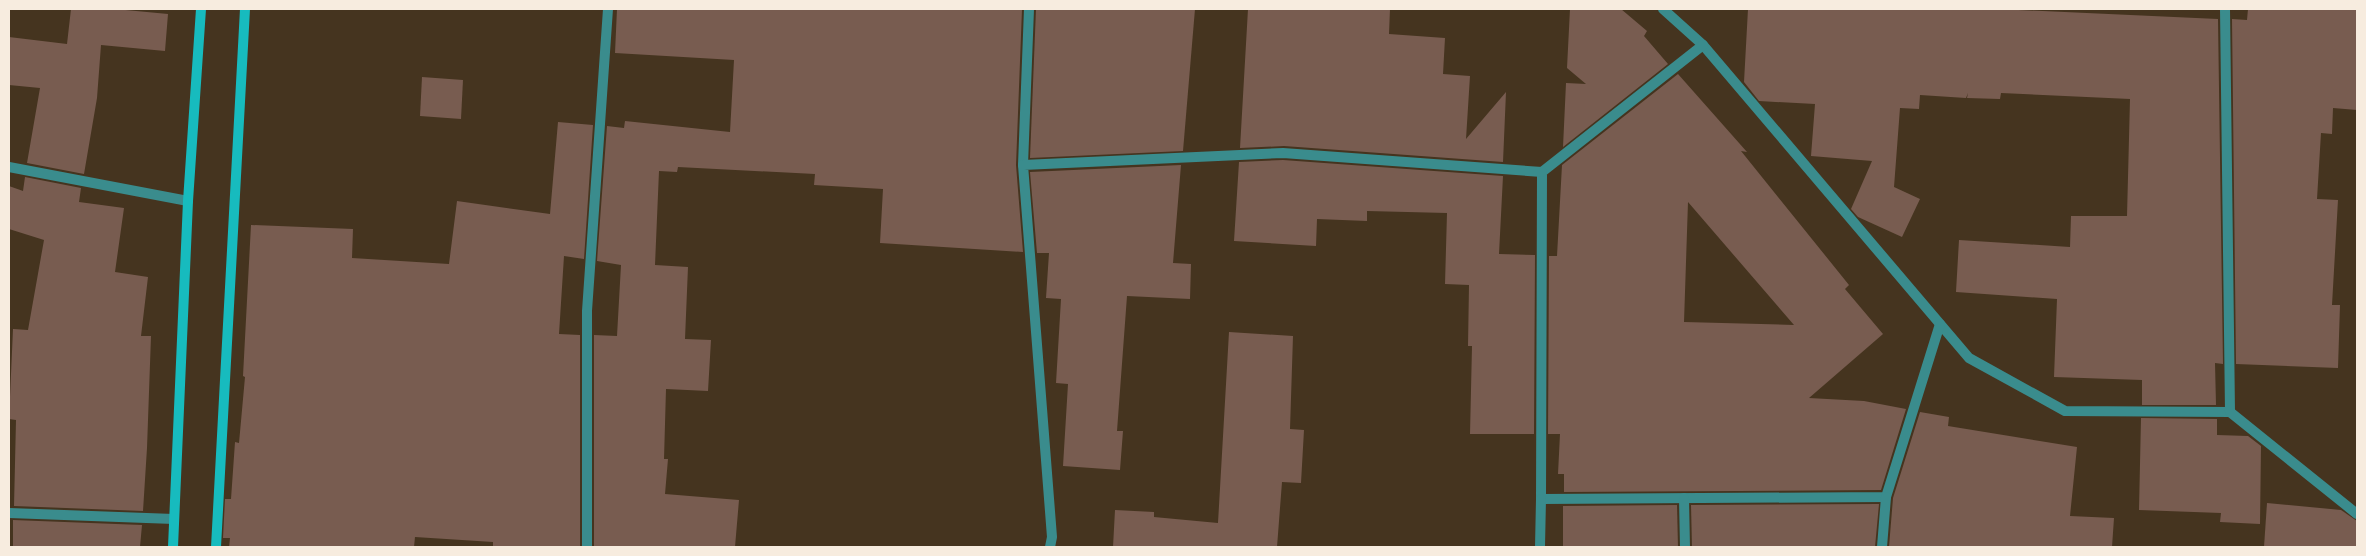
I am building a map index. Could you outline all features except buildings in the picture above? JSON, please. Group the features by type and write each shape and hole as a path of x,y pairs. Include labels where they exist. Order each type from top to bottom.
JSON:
{"main road":[{"path":"173,547 188,201 201,9"},
{"path":"216,547 245,9"}],"street":[{"path":"587,547 587,311 608,9"},
{"path":"1029,9 1023,165 1052,536 1050,547"},
{"path":"1663,9 1703,45 1969,358 2066,411 2230,412 2357,514"},
{"path":"2225,9 2230,412"},
{"path":"1023,165 1283,153 1542,172 1703,45"},
{"path":"9,167 188,201"},
{"path":"1540,547 1542,172"},
{"path":"1882,547 1886,497 1940,324"},
{"path":"1540,499 1886,497"},
{"path":"1684,498 1685,547"},
{"path":"9,513 174,518"}]}
